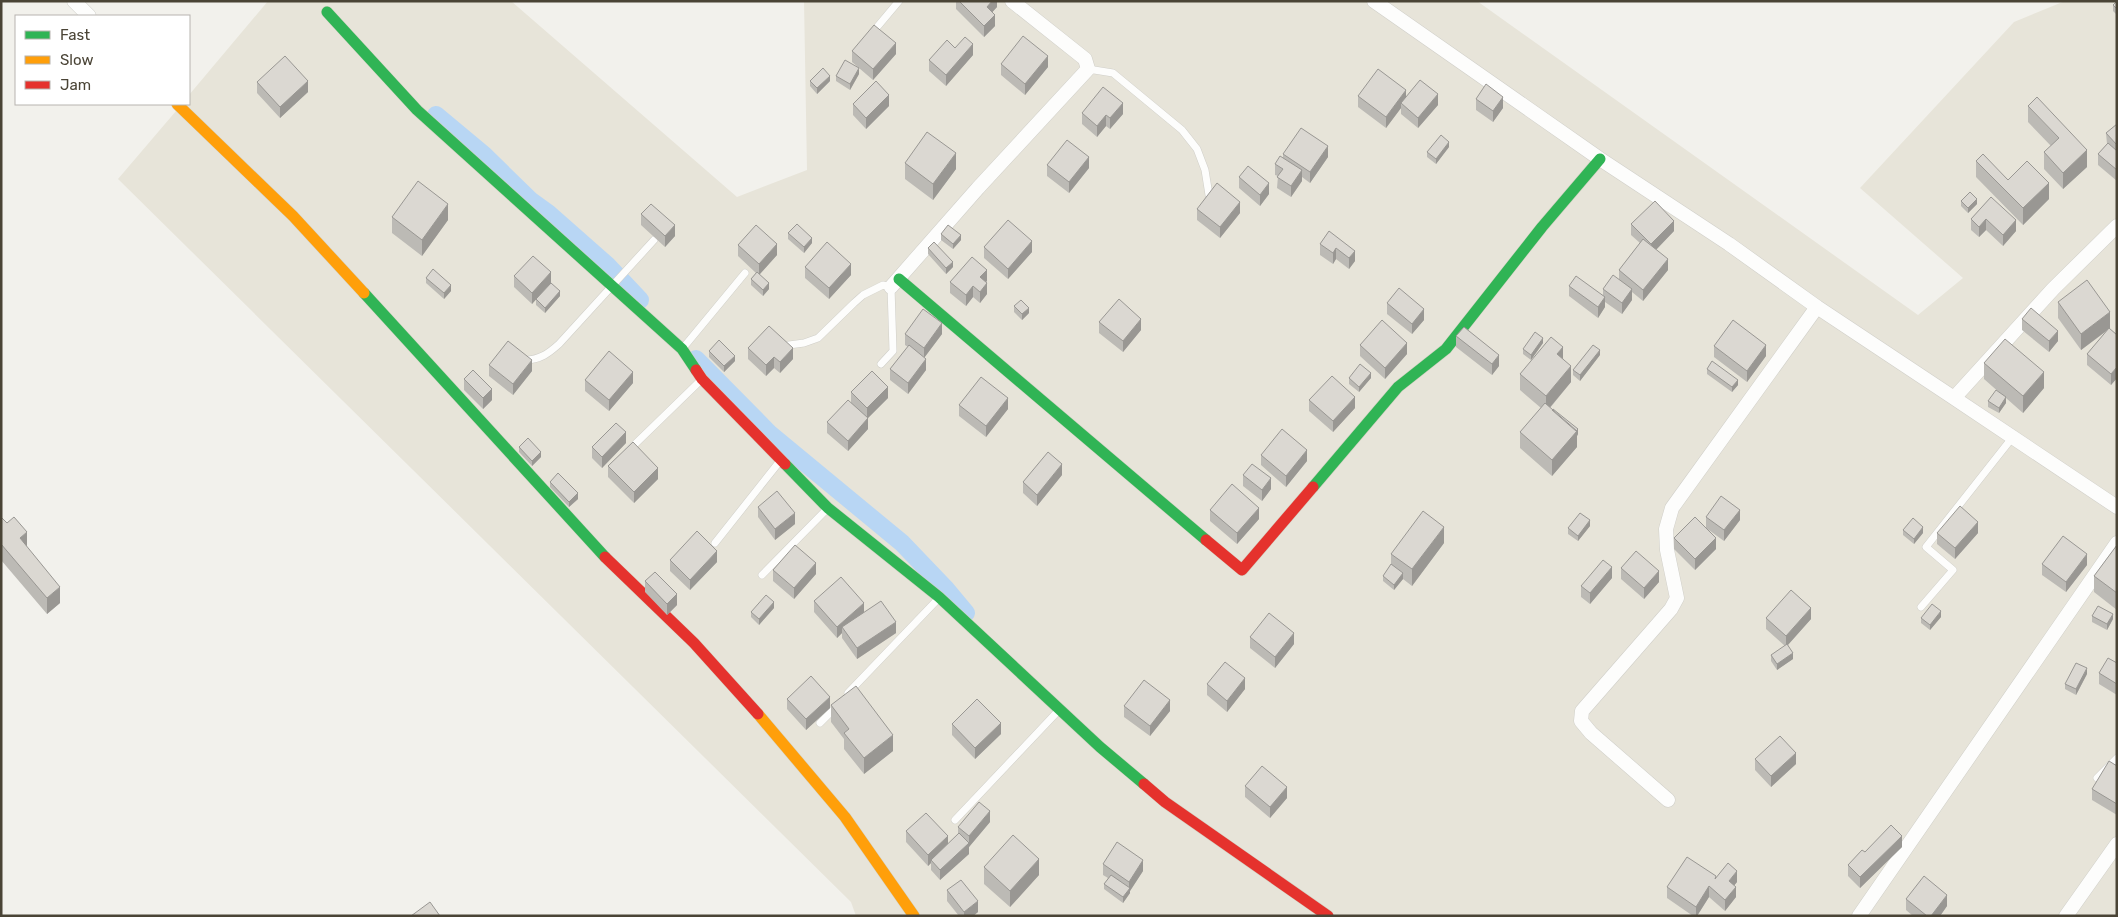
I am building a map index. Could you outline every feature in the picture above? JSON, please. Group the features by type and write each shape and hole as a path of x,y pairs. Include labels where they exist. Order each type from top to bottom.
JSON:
{"street":[{"path":"74,1 88,15"},
{"path":"1012,1 1085,59 1088,69 978,188 896,283 1242,570 1398,387 1446,349 1542,227 1600,158"},
{"path":"1374,1 1600,158 1729,244 1817,307 2117,507"},
{"path":"327,12 417,110 682,349 702,379 828,508 939,597 1060,710 1165,802 1328,916"},
{"path":"179,105 293,216 614,568 694,643 778,735 845,817 914,916"},
{"path":"1954,398 2052,289 2117,226"},
{"path":"1668,800 1590,733 1582,721 1582,711 1668,613 1677,598 1667,550 1666,529 1672,508 1817,307"},
{"path":"1859,916 2117,543"},
{"path":"2066,916 2117,844"}],"lane":[{"path":"878,26 899,1"},
{"path":"1088,69 1113,73 1182,130 1197,149 1205,170 1209,195"},
{"path":"525,360 535,360 560,344 654,240"},
{"path":"682,349 745,273"},
{"path":"790,345 818,338 863,295 883,285 896,283 893,351 882,364"},
{"path":"627,453 702,379"},
{"path":"1921,607 1953,570 1926,546 2012,438"},
{"path":"716,543 782,459"},
{"path":"762,575 828,508"},
{"path":"820,723 939,597"},
{"path":"955,820 1060,710"},
{"path":"2097,778 2117,758"}],"shaded area":[{"path":"268,1 511,1 737,197 807,170 804,1 1477,1 1918,315 1963,278 1860,188 2014,22 2065,1 2117,1 2117,916 856,916 851,902 118,179 181,105 190,105 190,94"}],"building":[{"path":"959,1 992,1 987,7 995,15 984,26"},
{"path":"2117,1 2117,9 2113,5"},
{"path":"874,25 896,43 873,69 852,51"},
{"path":"1023,36 1048,56 1025,84 1001,64"},
{"path":"965,37 973,44 946,75 929,60 947,40 955,48"},
{"path":"285,56 308,81 280,107 257,82"},
{"path":"845,60 859,68 850,84 836,76"},
{"path":"823,68 830,76 817,88 810,81"},
{"path":"1378,69 1406,90 1386,117 1358,96"},
{"path":"1420,80 1438,94 1418,118 1401,103"},
{"path":"876,81 889,95 866,118 853,104"},
{"path":"1486,84 1503,97 1493,111 1476,99"},
{"path":"1103,87 1123,103 1110,118 1106,115 1097,126 1082,113"},
{"path":"2037,97 2087,150 2063,173 2044,152 2059,138 2028,106"},
{"path":"2117,124 2117,145 2106,133"},
{"path":"1301,128 1328,146 1310,172 1283,154"},
{"path":"927,132 956,153 933,184 905,163"},
{"path":"1441,135 1449,142 1436,159 1427,152"},
{"path":"1067,140 1089,157 1069,182 1047,165"},
{"path":"2108,143 2117,151 2117,170 2098,154"},
{"path":"1983,154 2008,180 2027,161 2049,183 2023,208 1976,161"},
{"path":"1280,156 1302,170 1291,186 1277,177 1283,169 1275,164"},
{"path":"1248,166 1269,183 1260,195 1239,177"},
{"path":"418,181 448,204 422,240 392,217"},
{"path":"1217,183 1240,202 1220,227 1197,209"},
{"path":"1970,192 1977,199 1968,208 1961,201"},
{"path":"1991,197 2016,220 2003,235 1986,219 1979,227 1971,219"},
{"path":"1655,201 1674,221 1651,244 1631,224"},
{"path":"651,204 675,225 665,236 641,214"},
{"path":"1008,220 1032,241 1008,269 984,247"},
{"path":"797,224 812,238 804,247 788,233"},
{"path":"756,225 777,244 759,264 738,245"},
{"path":"948,225 961,235 953,244 941,234"},
{"path":"1329,231 1355,251 1349,258 1336,248 1333,253 1320,244"},
{"path":"1643,239 1668,259 1643,290 1619,270"},
{"path":"827,242 851,264 829,288 805,267"},
{"path":"934,242 953,262 946,268 928,248"},
{"path":"533,256 551,272 532,293 514,276"},
{"path":"972,257 987,270 980,277 987,283 980,292 973,286 966,295 950,282"},
{"path":"433,269 451,285 444,293 426,278"},
{"path":"757,272 769,283 763,290 751,279"},
{"path":"1613,275 1632,289 1622,303 1603,289"},
{"path":"1576,276 1605,297 1598,307 1569,286"},
{"path":"2087,280 2110,312 2081,334 2058,302"},
{"path":"551,283 560,291 545,308 536,299"},
{"path":"1399,288 1424,309 1412,324 1387,303"},
{"path":"1119,299 1141,319 1123,341 1099,322"},
{"path":"1021,300 1029,308 1022,314 1014,306"},
{"path":"2031,308 2058,331 2049,341 2022,319"},
{"path":"923,309 942,323 924,348 905,334"},
{"path":"1382,320 1407,343 1385,368 1360,345"},
{"path":"1733,320 1766,345 1747,371 1714,346"},
{"path":"769,326 793,348 780,362 774,357 766,365 748,348"},
{"path":"1464,327 1499,355 1492,364 1456,336"},
{"path":"2109,328 2117,335 2117,367 2111,374 2087,354"},
{"path":"1535,332 1543,338 1531,355 1523,349"},
{"path":"1551,337 1563,347 1557,354 1571,366 1546,396 1520,374"},
{"path":"2005,339 2044,372 2023,396 1984,363"},
{"path":"719,340 735,356 724,366 709,351"},
{"path":"508,341 532,360 513,384 489,365"},
{"path":"909,345 926,359 908,383 890,369"},
{"path":"1593,345 1600,350 1580,375 1573,370"},
{"path":"609,351 633,372 609,400 585,380"},
{"path":"1712,361 1738,380 1732,387 1707,369"},
{"path":"1360,364 1371,373 1359,387 1349,378"},
{"path":"473,370 492,389 483,398 464,379"},
{"path":"872,371 888,387 867,408 851,392"},
{"path":"1332,376 1355,397 1333,421 1309,400"},
{"path":"981,377 1008,398 986,426 959,405"},
{"path":"1996,390 2006,397 1999,408 1988,401"},
{"path":"848,400 868,418 848,441 827,422"},
{"path":"1545,403 1577,431 1552,460 1520,432"},
{"path":"1553,409 1578,429 1576,431"},
{"path":"616,423 626,432 602,457 592,447"},
{"path":"1282,429 1307,450 1286,476 1261,455"},
{"path":"528,438 541,452 532,461 519,447"},
{"path":"633,442 658,468 634,492 608,466"},
{"path":"1048,452 1062,464 1037,495 1023,482"},
{"path":"1252,464 1271,478 1262,490 1243,475"},
{"path":"558,473 578,493 569,502 550,482"},
{"path":"1232,484 1259,508 1237,533 1210,510"},
{"path":"777,491 795,513 775,529 758,507"},
{"path":"1721,496 1740,510 1724,530 1706,517"},
{"path":"1960,506 1978,522 1955,548 1937,533"},
{"path":"1423,511 1444,527 1412,569 1391,554"},
{"path":"1580,513 1590,520 1578,536 1568,528"},
{"path":"1,517 7,523 14,517 27,532 20,538 60,587 47,598 1,544"},
{"path":"1695,517 1716,538 1695,559 1674,538"},
{"path":"1913,518 1923,527 1914,539 1903,530"},
{"path":"697,531 717,551 690,580 670,560"},
{"path":"2063,536 2087,554 2066,582 2042,564"},
{"path":"795,545 816,563 794,588 773,570"},
{"path":"2117,545 2117,593 2094,576"},
{"path":"1636,551 1659,571 1644,588 1621,568"},
{"path":"1603,560 1612,567 1590,593 1581,586"},
{"path":"1391,564 1403,573 1394,585 1383,576"},
{"path":"655,572 677,594 667,604 645,581"},
{"path":"841,577 864,603 837,627 814,601"},
{"path":"1791,590 1811,608 1786,636 1766,618"},
{"path":"766,595 774,602 759,619 751,612"},
{"path":"881,601 896,622 857,648 842,627"},
{"path":"1932,604 1941,611 1930,625 1921,618"},
{"path":"2098,606 2113,614 2107,624 2092,616"},
{"path":"1269,613 1294,633 1275,657 1250,637"},
{"path":"1787,644 1793,653 1777,664 1771,655"},
{"path":"2108,658 2117,663 2117,684 2099,673"},
{"path":"1225,662 1245,678 1227,701 1207,684"},
{"path":"2076,663 2087,668 2076,689 2065,684"},
{"path":"811,676 830,697 806,719 787,699"},
{"path":"1144,680 1170,700 1150,726 1124,706"},
{"path":"856,686 893,735 864,758 844,733 849,729 831,705"},
{"path":"977,699 1001,723 975,748 952,724"},
{"path":"1780,736 1796,753 1771,776 1755,759"},
{"path":"2109,761 2117,766 2117,804 2092,789"},
{"path":"1262,766 1287,787 1270,807 1245,786"},
{"path":"979,802 990,811 969,836 958,827"},
{"path":"926,813 948,836 928,855 906,831"},
{"path":"1891,825 1902,836 1860,877 1848,865 1862,850 1865,852"},
{"path":"959,833 969,843 940,870 931,860"},
{"path":"1013,835 1039,859 1010,891 984,867"},
{"path":"1117,842 1143,860 1129,882 1103,864"},
{"path":"1687,857 1716,876 1715,879 1728,863 1737,871 1729,881 1736,887 1725,900 1709,886 1696,907 1667,887"},
{"path":"1111,875 1130,888 1123,897 1104,884"},
{"path":"1924,876 1947,895 1931,916 1927,916 1906,899"},
{"path":"961,880 978,901 964,912 947,890"},
{"path":"430,902 440,916 411,916"}],"waterway":[{"path":"436,115 484,155 530,200 548,213 607,265 640,300"},
{"path":"696,359 770,434 902,543 966,613"}],"traffic: fast":[{"path":"327,12 417,110 682,349 696,370"},
{"path":"1313,487 1398,387 1446,349 1542,227 1600,159"},
{"path":"899,279 1206,540"},
{"path":"364,293 605,557"},
{"path":"785,464 828,508 939,597 1100,747 1144,784"}],"traffic: slow":[{"path":"178,105 293,216 364,293"},
{"path":"758,714 845,817 914,916"}],"traffic: jam":[{"path":"696,370 702,379 785,464"},
{"path":"1206,540 1242,570 1313,487"},
{"path":"605,557 694,643 758,714"},
{"path":"1144,784 1165,802 1328,916"}]}
